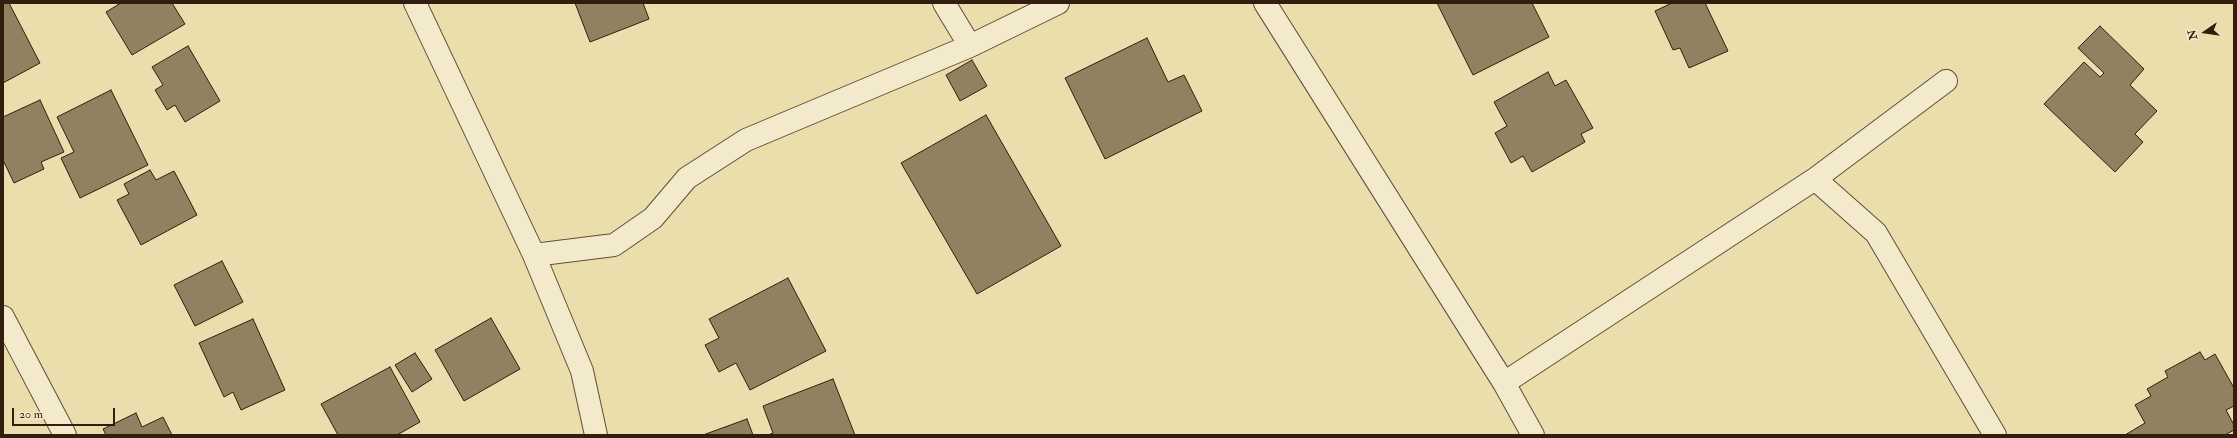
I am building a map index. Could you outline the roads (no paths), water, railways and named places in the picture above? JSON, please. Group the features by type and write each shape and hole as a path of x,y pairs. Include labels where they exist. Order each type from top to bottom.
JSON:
{"street":[{"path":"415,3 534,255 582,371 596,435"},
{"path":"944,3 970,46"},
{"path":"534,255 614,244 653,218 687,178 746,140 970,46 1058,3"},
{"path":"1266,3 1504,383 1533,435"},
{"path":"1504,383 1815,179 1946,81"},
{"path":"1815,179 1876,233 1995,435"},
{"path":"3,317 65,435"}]}
